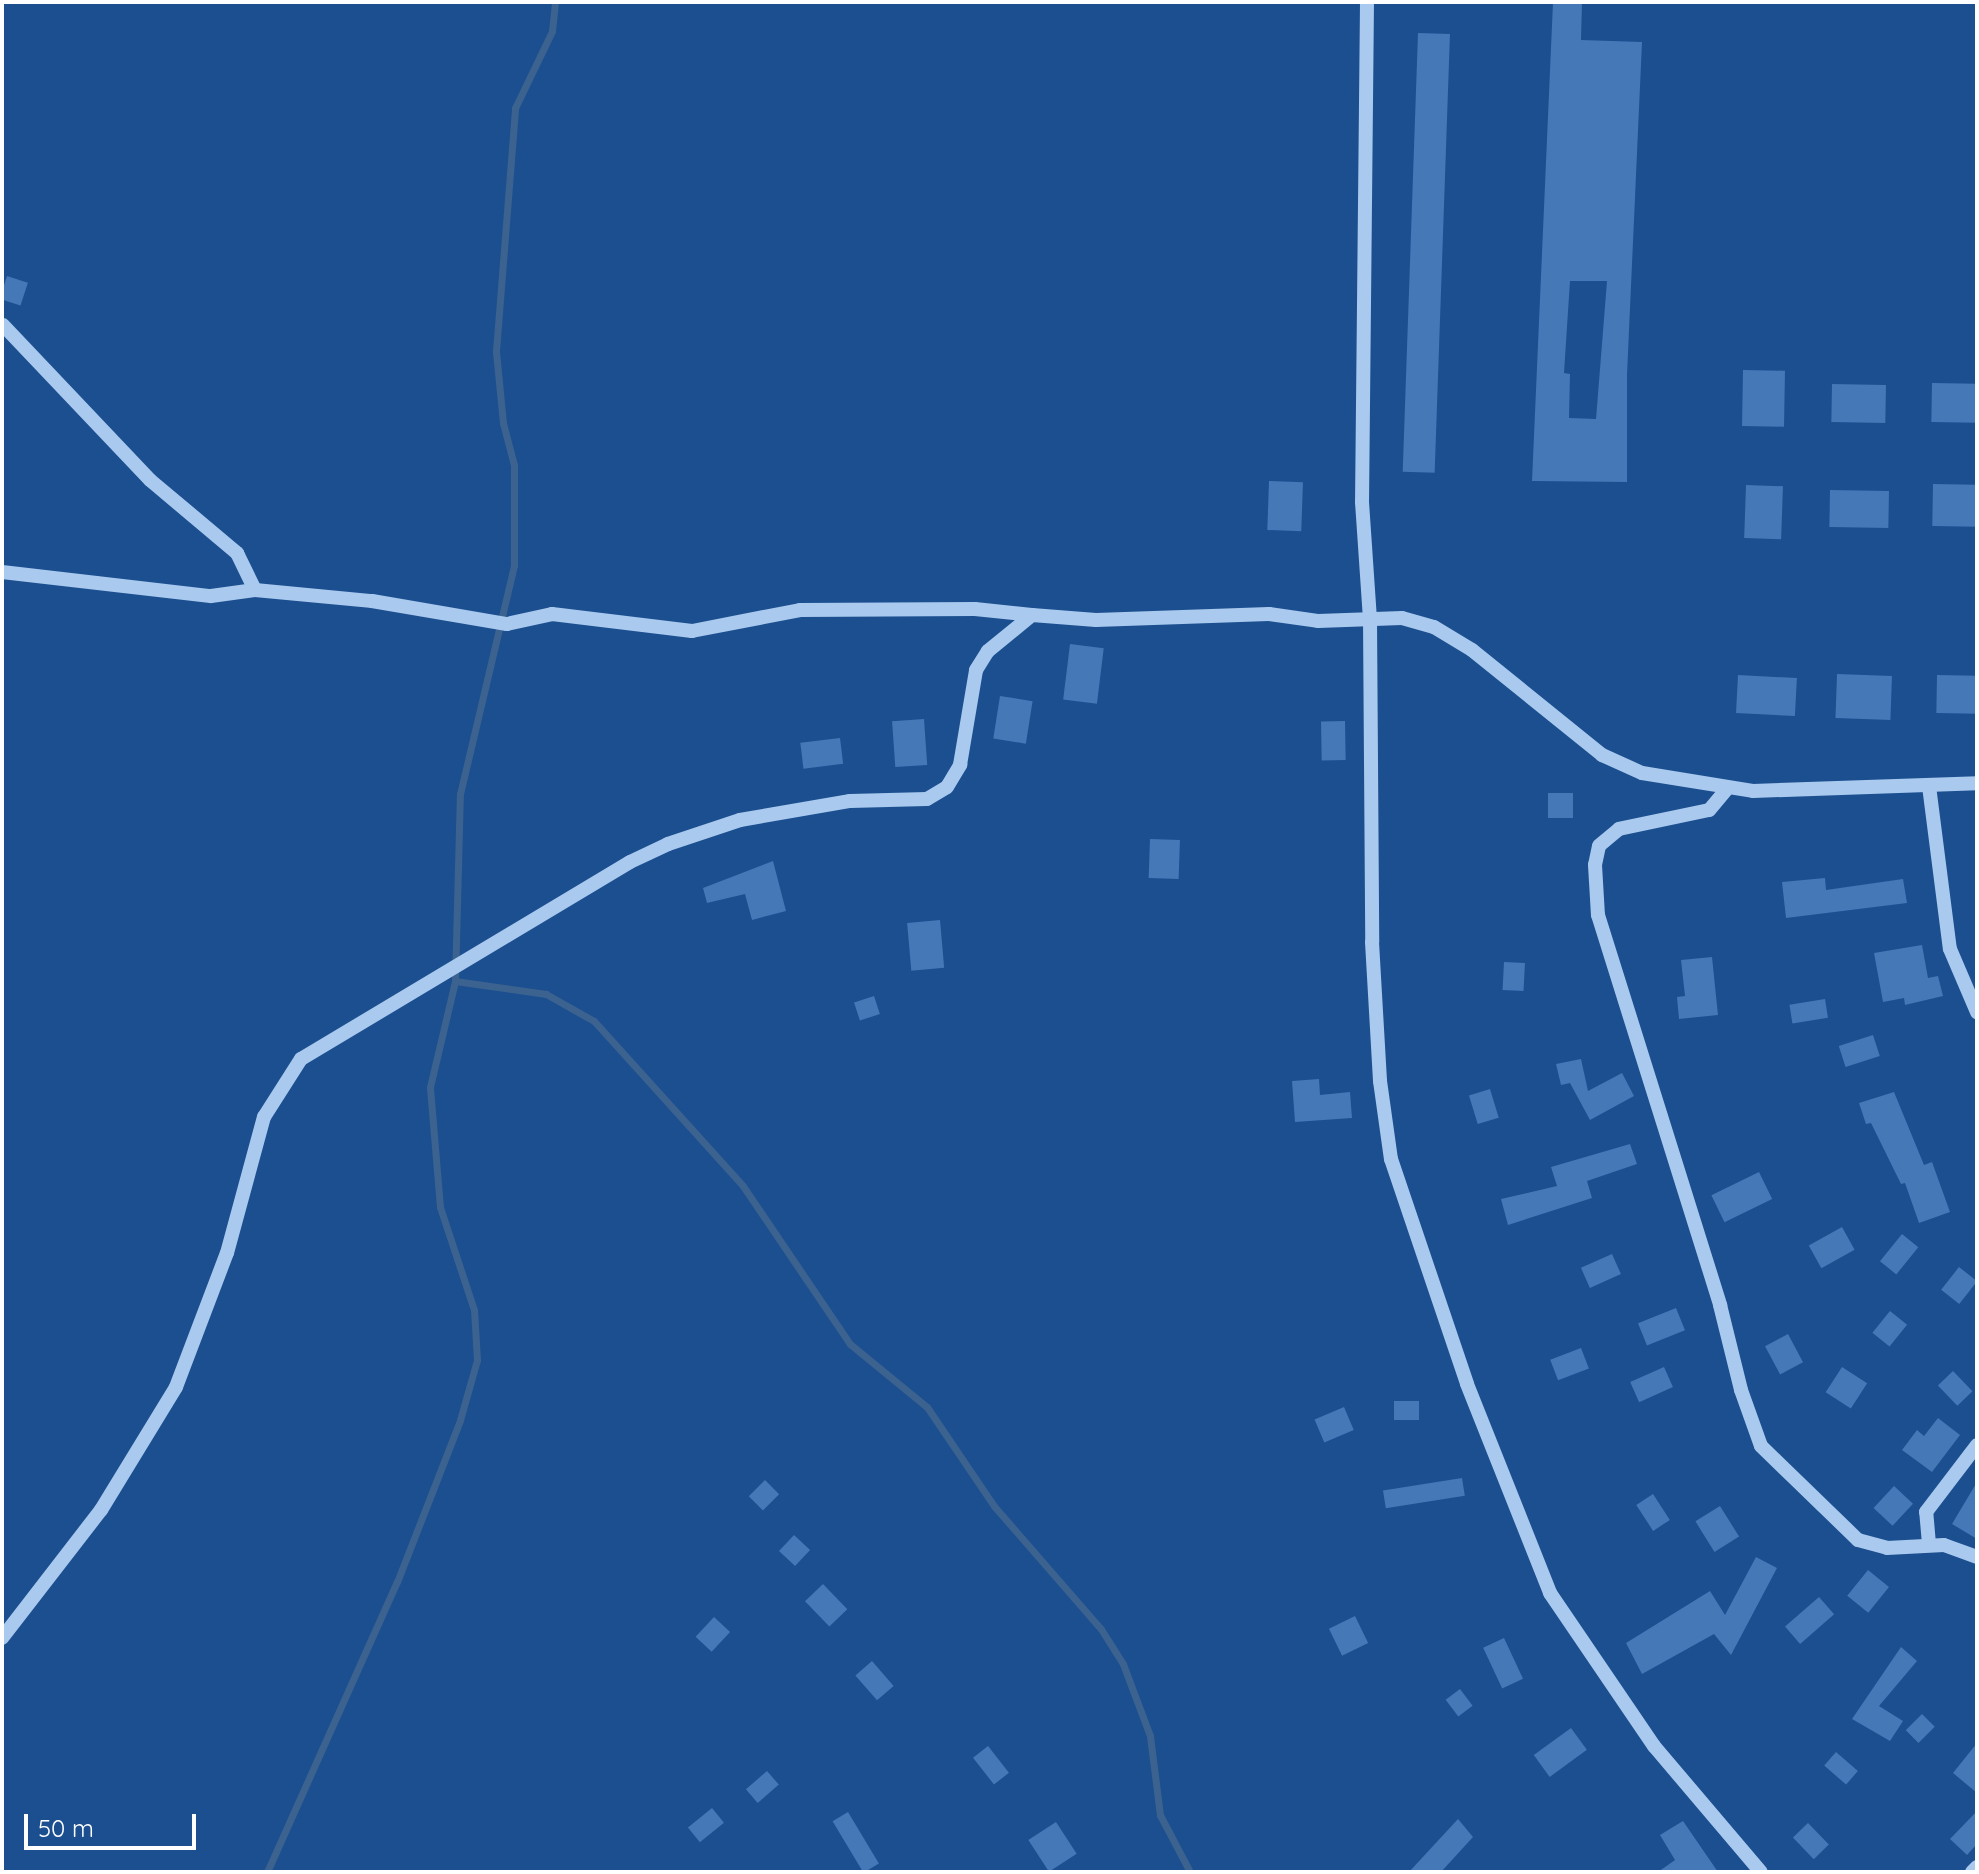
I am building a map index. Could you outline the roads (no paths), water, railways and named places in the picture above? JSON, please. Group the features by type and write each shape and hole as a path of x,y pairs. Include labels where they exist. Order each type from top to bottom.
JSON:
{"street":[{"path":"1367,2 1369,125 1361,399 1370,619 1372,942 1380,1081 1391,1159 1467,1384 1550,1593 1654,1746 1761,1872"},
{"path":"3,325 150,480 237,553 255,590"},
{"path":"2,572 211,596 255,590 372,601 507,624 552,614 692,631 800,610 975,609 1096,620 1269,614 1402,618 1434,627 1472,650 1602,755 1642,773 1726,790 1977,783"},
{"path":"2,1638 101,1510 176,1387 227,1253 264,1117 301,1059 630,862 668,844 740,820 850,801 927,799 947,787 960,765 976,670 988,651 1032,615"},
{"path":"1929,786 1950,949 1977,1012"},
{"path":"1726,790 1709,810 1619,829 1599,846 1598,915 1761,1446 1858,1540 1887,1548 1929,1544 1977,1557"},
{"path":"1929,1544 1926,1512 1977,1445"},
{"path":"1972,1872 1977,1867"}],"waterway":[{"path":"267,1872 397,1582 460,1420 477,1360 474,1310 440,1207 430,1087 455,981 460,794 514,565 514,465 503,423 496,351 515,108 552,31 555,2"},
{"path":"455,981 546,994 594,1021 743,1186 850,1344 927,1407 994,1506 1101,1629 1123,1664 1150,1736 1160,1815 1190,1872"}]}
